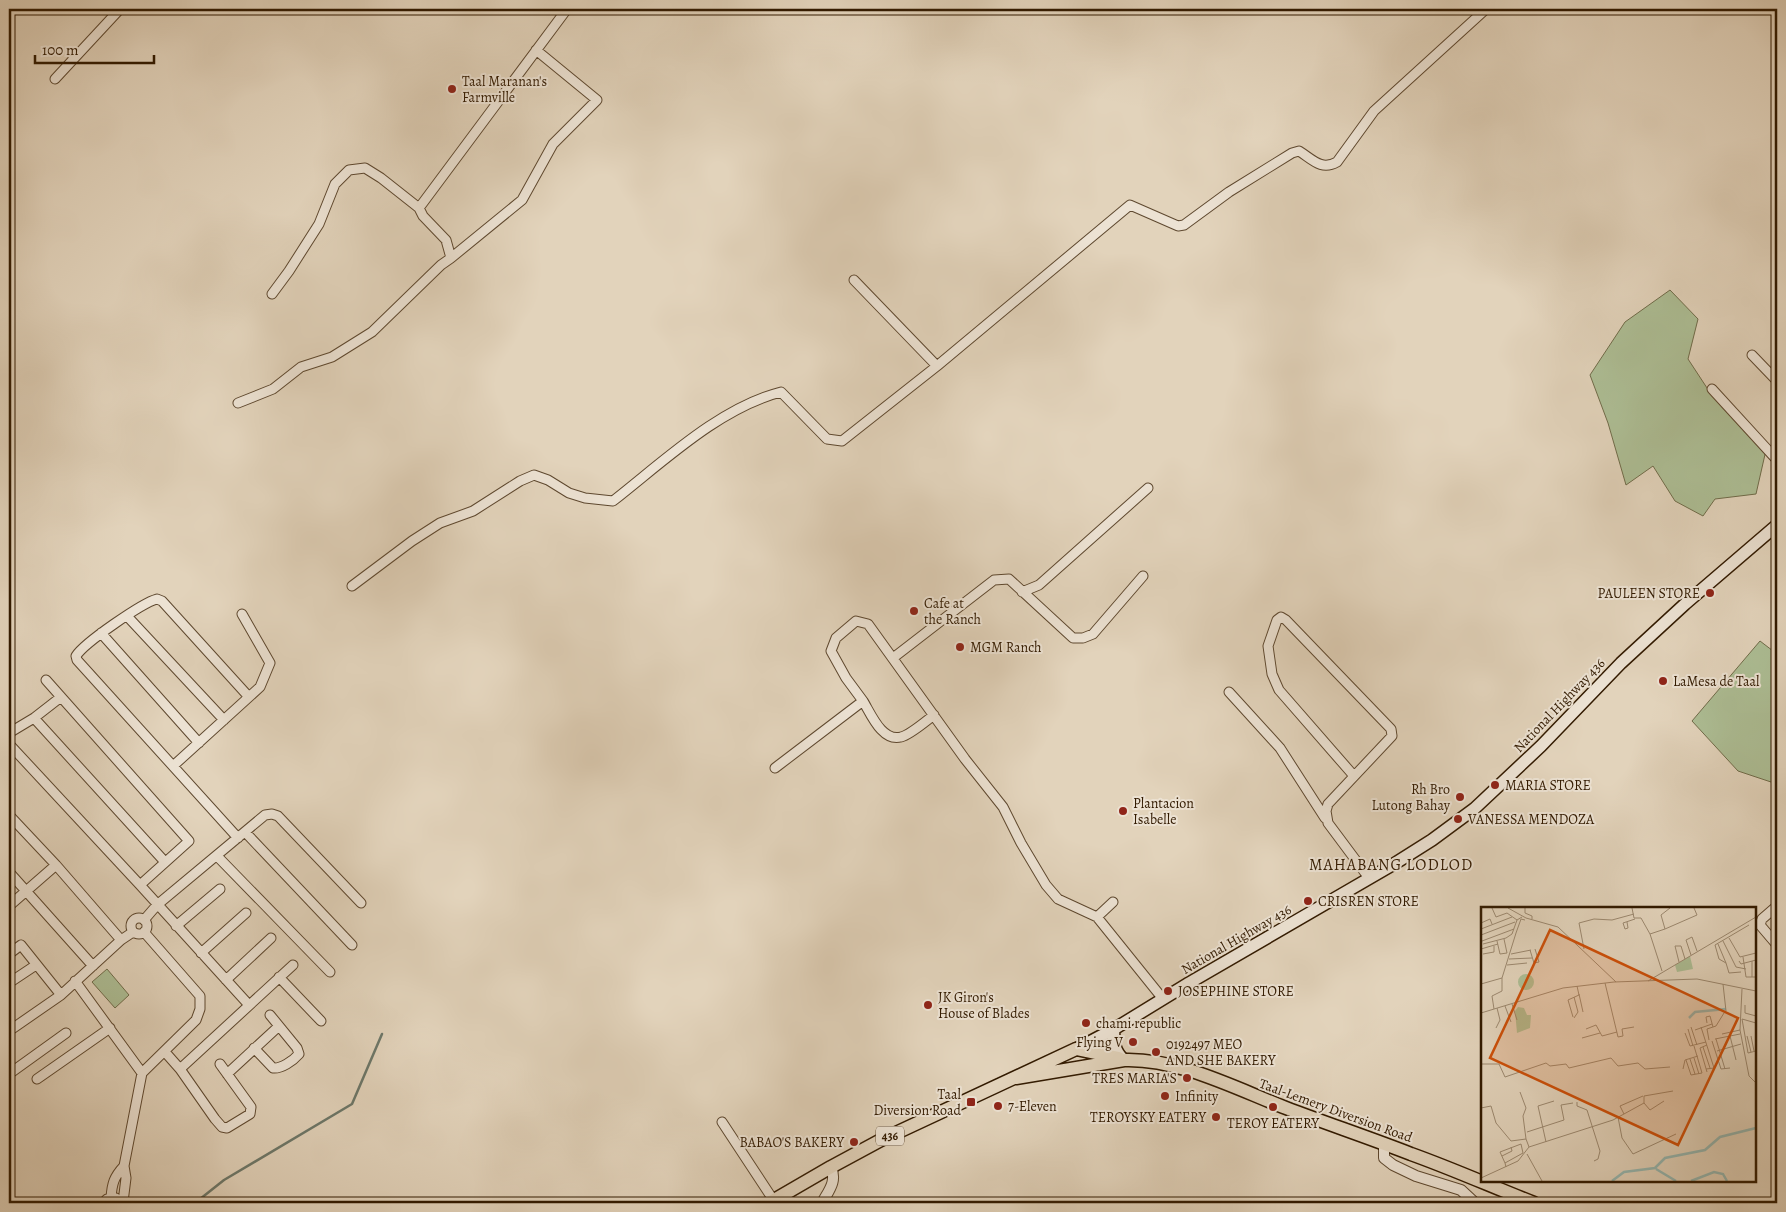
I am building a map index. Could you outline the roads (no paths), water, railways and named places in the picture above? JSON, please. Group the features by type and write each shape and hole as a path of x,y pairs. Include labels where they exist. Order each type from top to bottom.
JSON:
{"main road":[{"name":"National Highway 436","path":"772,1202 831,1167 882,1140 1016,1078 1114,1029 1432,840 1474,809 1541,746 1621,663 1685,604 1777,525"},
{"path":"1114,1029 1114,1044 1117,1054 1124,1060"},
{"name":"Taal-Lemery Diversion Road","path":"1076,1049 1124,1060"},
{"name":"Taal-Lemery Diversion Road","path":"1016,1078 1124,1060 1135,1059 1164,1064 1220,1081 1285,1108 1413,1154 1481,1182"},
{"name":"Taal-Lemery Diversion Road","path":"1482,1182 1534,1203"}],"street":[{"path":"55,79 120,9"},
{"path":"419,208 567,9"},
{"path":"352,586 412,540 433,527 473,511 520,481 534,475 548,480 569,493 585,498 613,501 702,432 760,398 781,392 827,439 842,441 937,366 1130,205 1178,226 1184,225 1229,192 1292,153 1299,151 1320,165 1330,166 1337,162 1374,111 1486,9"},
{"path":"238,403 273,389 301,367 332,357 372,332 442,265 522,200 553,144 597,100 536,50"},
{"path":"272,294 319,224 335,184 349,170 365,168 419,208 423,216 446,240 451,258"},
{"path":"854,280 937,366"},
{"path":"1752,355 1777,381"},
{"path":"1712,389 1777,460"},
{"path":"1022,592 1039,585 1148,488"},
{"path":"894,658 994,580 1008,579 1073,638 1083,638 1093,634 1143,576"},
{"path":"249,697 162,601 157,599 101,633 79,650 76,656 77,660 173,766 352,945"},
{"path":"173,766 260,687 270,663 242,614"},
{"path":"127,616 224,720"},
{"path":"1328,823 1326,811 1328,804 1392,736 1391,729 1286,620 1281,618 1277,620 1268,646 1272,674 1279,690 1354,776"},
{"path":"934,715 902,737 892,737 882,731 831,652 836,638 856,622 868,624 894,658 965,759 1003,807 1021,844 1058,900 1097,917 1163,999"},
{"path":"101,633 199,743"},
{"path":"46,680 189,841 140,885"},
{"path":"1229,692 1280,748 1328,823 1369,878"},
{"path":"9,733 34,718 61,697"},
{"path":"775,768 863,702"},
{"path":"34,718 165,862"},
{"path":"9,744 249,1005"},
{"path":"144,920 158,905 241,835 264,816 272,814 278,816 361,903"},
{"path":"9,815 56,865 121,940"},
{"path":"216,856 330,972"},
{"path":"9,906 56,865"},
{"path":"9,872 93,966"},
{"path":"176,926 220,888"},
{"path":"1097,917 1113,902"},
{"path":"1777,906 1762,919 1760,925 1777,945"},
{"path":"201,953 246,913"},
{"path":"140,918 144,920 147,928 144,932 138,934 133,932 130,928 132,920 140,918"},
{"path":"9,1031 61,995 121,940 133,932"},
{"path":"102,1203 111,1198 124,1202 126,1178 124,1166 142,1072 165,1052 196,1020 200,1009 200,996 144,932"},
{"path":"226,980 271,938"},
{"path":"9,954 20,946 61,995"},
{"path":"9,983 36,965"},
{"path":"180,1069 293,965"},
{"path":"280,977 321,1021"},
{"path":"75,981 142,1072"},
{"path":"254,1048 272,1068 276,1069 296,1058 299,1054 297,1048 270,1015"},
{"path":"227,1074 279,1026"},
{"path":"37,1079 110,1028"},
{"path":"9,1074 66,1033"},
{"path":"165,1052 180,1069 215,1119 222,1127 227,1128 250,1114 251,1111 248,1101 220,1064"},
{"path":"722,1122 772,1202"},
{"path":"1384,1144 1384,1158 1393,1165 1416,1176 1461,1190 1476,1203"},
{"path":"111,1198 115,1176 124,1166"},
{"path":"822,1203 835,1175 831,1167"}],"waterway":[{"path":"195,1203 224,1180 352,1104 382,1034"}],"place":[{"name":"Taal Maranan's Farmville","path":"452,89"},
{"name":"PAULEEN STORE","path":"1710,593"},
{"name":"Cafe at the Ranch","path":"914,611"},
{"name":"MGM Ranch","path":"960,647"},
{"name":"LaMesa de Taal","path":"1663,681"},
{"name":"MARIA STORE","path":"1495,785"},
{"name":"Rh Bro Lutong Bahay","path":"1460,797"},
{"name":"Plantacion Isabelle","path":"1123,811"},
{"name":"VANESSA MENDOZA","path":"1458,819"},
{"name":"CRISREN STORE","path":"1308,901"},
{"name":"JOSEPHINE STORE","path":"1168,991"},
{"name":"JK Giron's House of Blades","path":"928,1005"},
{"name":"chami republic","path":"1086,1023"},
{"name":"Flying V","path":"1133,1042"},
{"name":"0192497 MEO AND SHE BAKERY","path":"1156,1052"},
{"name":"TRES MARIA'S","path":"1187,1078"},
{"name":"Infinity","path":"1165,1096"},
{"name":"Taal Diversion Road","path":"971,1102"},
{"name":"7-Eleven","path":"998,1106"},
{"name":"TEROY EATERY","path":"1273,1107"},
{"name":"TEROYSKY EATERY","path":"1216,1117"},
{"name":"BABAO'S BAKERY","path":"854,1142"}],"district":[{"name":"MAHABANG LODLOD","path":"1391,864"}]}
